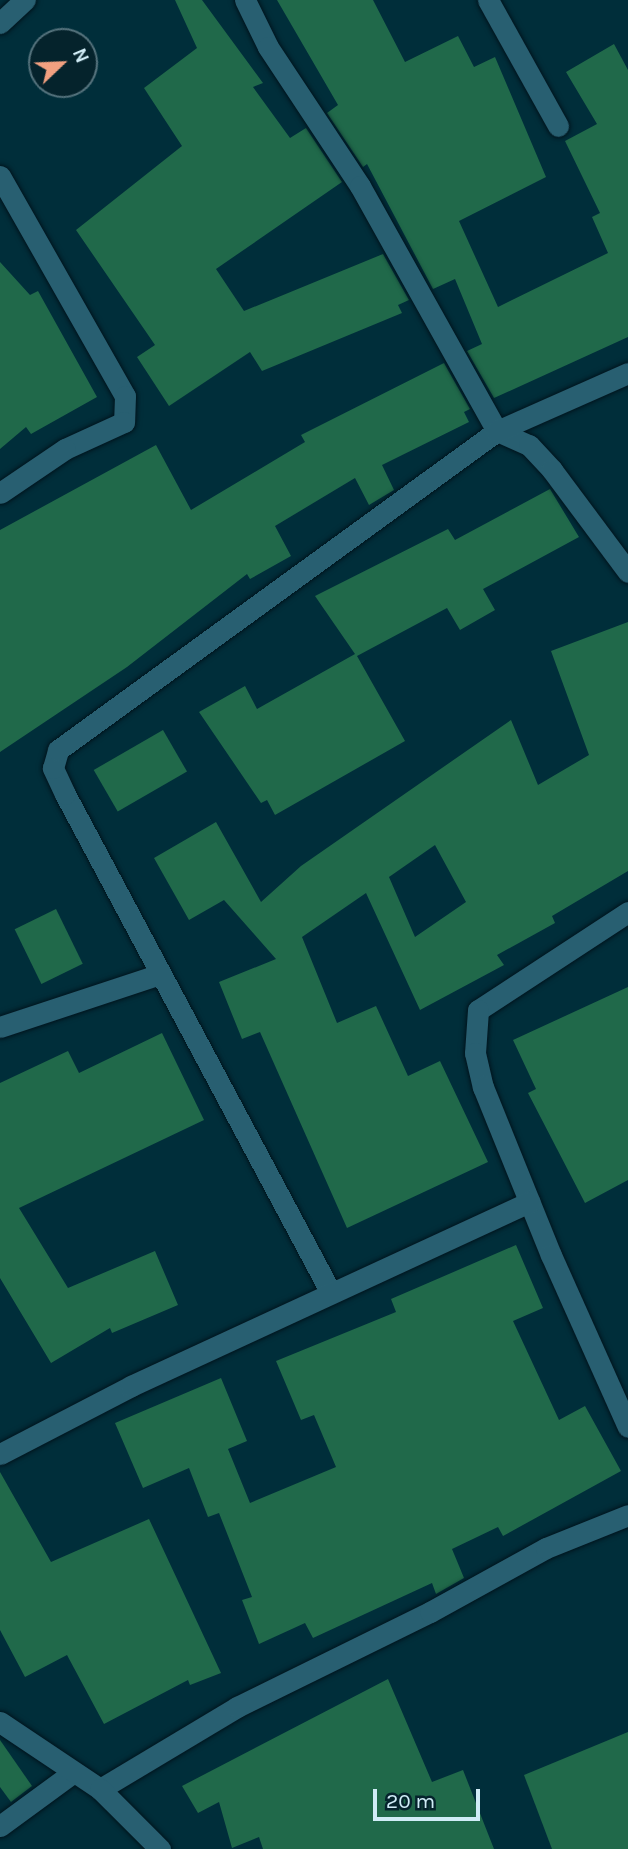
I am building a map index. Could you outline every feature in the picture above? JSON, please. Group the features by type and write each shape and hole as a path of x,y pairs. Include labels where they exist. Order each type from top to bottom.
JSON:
{"street":[{"path":"0,23 25,0"},
{"path":"244,0 268,47 360,186 498,431 529,445 552,470 628,572"},
{"path":"488,0 558,126"},
{"path":"0,176 125,396 124,422 65,449 0,493"},
{"path":"330,1291 157,975 53,768 58,750 498,431 628,373"},
{"path":"628,912 478,1010 475,1053 483,1087 530,1202 623,1399 628,1427"},
{"path":"0,1027 157,975"},
{"path":"0,1454 330,1291 530,1202"},
{"path":"100,1789 237,1707 430,1612 546,1548 628,1515"},
{"path":"0,1722 71,1774 100,1789 160,1849"},
{"path":"0,1826 71,1774"}],"building":[{"path":"175,0 202,0 263,83 253,87 290,138 306,128 342,182 216,269 244,311 383,254 409,300 398,305 402,313 262,371 250,352 169,406 137,357 155,345 76,230 182,146 144,88 197,48"},
{"path":"277,0 373,0 405,62 458,36 474,67 495,57 546,177 459,221 498,307 608,253 592,217 600,213 565,141 597,124 566,72 614,44 628,70 628,337 494,398 467,351 482,344 455,279 433,289 367,164 363,167 327,113 338,105"},
{"path":"0,262 30,295 38,291 97,397 31,434 26,427 0,449"},
{"path":"444,363 470,409 464,412 469,422 382,465 394,490 369,505 355,478 275,526 291,556 250,579 247,574 127,667 0,752 0,530 156,445 191,510 305,442 301,435"},
{"path":"550,489 579,537 483,589 495,610 460,630 447,608 357,656 405,741 275,815 267,800 261,803 199,712 245,686 257,709 355,654 315,596 448,529 455,540"},
{"path":"628,622 628,871 552,916 555,923 497,955 504,965 420,1010 366,893 302,937 337,1023 376,1006 408,1076 440,1061 488,1162 347,1228 260,1032 242,1039 219,982 276,959 224,900 189,920 154,858 216,822 261,902 301,866 511,720 538,785 589,755 551,651","holes":["435,845 466,902 415,937 389,877"]},
{"path":"163,730 187,772 118,812 94,770"},
{"path":"56,909 83,964 41,984 15,929"},
{"path":"628,987 628,1180 585,1203 528,1093 536,1089 513,1040"},
{"path":"162,1033 204,1120 19,1208 68,1288 155,1251 178,1305 112,1333 110,1328 51,1363 0,1278 0,1083 68,1051 79,1073"},
{"path":"516,1245 543,1308 513,1321 559,1420 585,1406 621,1471 503,1536 498,1527 452,1549 464,1578 436,1594 432,1583 313,1638 305,1623 259,1644 242,1600 252,1597 219,1513 208,1517 189,1468 143,1488 115,1423 221,1378 247,1441 228,1449 250,1503 336,1467 314,1415 301,1420 276,1361 396,1312 391,1299"},
{"path":"0,1472 51,1562 149,1519 221,1673 190,1685 188,1680 104,1724 67,1655 25,1677 0,1630"},
{"path":"388,1679 432,1782 463,1770 494,1849 263,1849 259,1837 232,1848 219,1802 198,1813 182,1786"},
{"path":"628,1732 628,1849 552,1849 524,1775"},
{"path":"0,1740 32,1786 11,1802 0,1787"}]}
